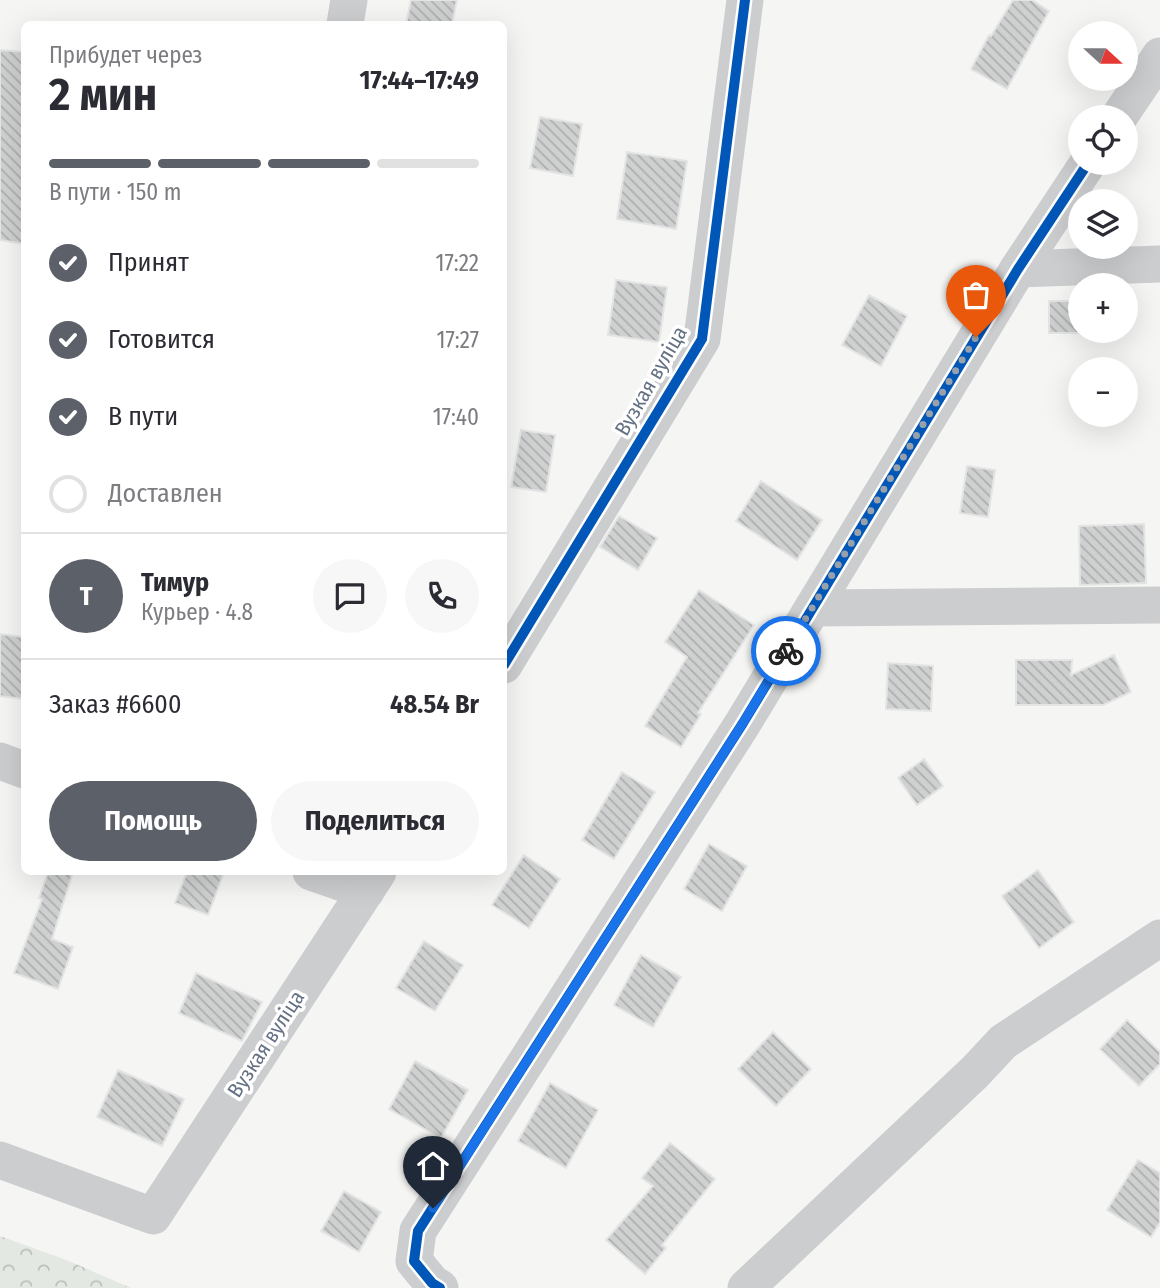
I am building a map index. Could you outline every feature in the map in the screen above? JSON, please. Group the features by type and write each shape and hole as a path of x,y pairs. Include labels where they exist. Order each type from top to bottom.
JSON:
{"street":[{"path":"346,21 349,0"},
{"name":"Вузкая вуліца","path":"507,660 702,339 746,0"},
{"path":"1127,105 1160,56"},
{"path":"440,1288 432,1283 414,1261 418,1231 743,723 1017,269 1080,175"},
{"path":"1017,269 1160,264"},
{"path":"813,608 1160,605"},
{"path":"0,761 21,768"},
{"path":"331,875 372,881"},
{"name":"Вузкая вуліца","path":"0,1160 153,1216 372,881"},
{"path":"746,1288 975,1072 1003,1042 1160,938"}],"green space":[{"path":"0,1236 69,1261 131,1288 0,1288"}],"building":[{"path":"411,0 457,0 453,21 407,21"},
{"path":"1013,0 1032,0 1049,11 1007,89 971,69 989,35 991,36"},
{"path":"0,50 21,52 21,244 0,240"},
{"path":"540,117 582,124 573,176 530,168"},
{"path":"627,152 687,161 676,229 617,219"},
{"path":"616,280 667,287 659,342 608,335"},
{"path":"869,295 907,316 881,366 842,345"},
{"path":"1049,301 1068,301 1068,333 1049,333"},
{"path":"521,430 555,435 546,492 511,487"},
{"path":"967,466 995,470 988,517 960,513"},
{"path":"761,481 822,520 797,560 736,521"},
{"path":"619,516 657,538 638,570 600,547"},
{"path":"1144,524 1146,583 1080,585 1079,526"},
{"path":"699,590 754,625 698,713 701,714 681,747 645,726 687,657 665,642"},
{"path":"0,634 21,637 21,699 0,696"},
{"path":"1114,655 1131,692 1103,705 1016,705 1016,660 1072,660 1071,675"},
{"path":"888,663 933,666 931,711 886,709"},
{"path":"924,759 943,786 917,805 898,778"},
{"path":"622,772 655,792 614,859 582,840"},
{"path":"709,844 747,866 722,911 684,889"},
{"path":"524,855 560,879 529,928 492,905"},
{"path":"1038,870 1074,922 1039,948 1002,896"},
{"path":"47,875 72,875 52,939 73,947 58,989 14,973 42,899 39,898"},
{"path":"186,875 223,875 208,915 175,903"},
{"path":"424,941 463,965 435,1011 396,988"},
{"path":"641,955 681,977 653,1027 614,1005"},
{"path":"196,973 262,1002 242,1041 179,1013"},
{"path":"1127,1020 1160,1052 1160,1064 1139,1086 1100,1049"},
{"path":"773,1032 811,1069 776,1106 738,1069"},
{"path":"415,1061 468,1090 441,1138 389,1109"},
{"path":"118,1070 184,1099 162,1146 97,1117"},
{"path":"550,1083 598,1110 566,1168 518,1141"},
{"path":"670,1143 715,1179 662,1245 666,1248 645,1274 606,1240 653,1186 642,1178"},
{"path":"1138,1160 1160,1173 1160,1222 1151,1237 1107,1210"},
{"path":"344,1191 381,1212 359,1252 321,1231"}],"cycle path":[{"path":"507,660 702,339 745,0"},
{"path":"440,1288 432,1283 414,1261 418,1231 743,723 1018,269 1080,175"}],"way so far":[{"path":"786,651 976,337"}],"route":[{"path":"433,1208 743,723 786,651"}]}
